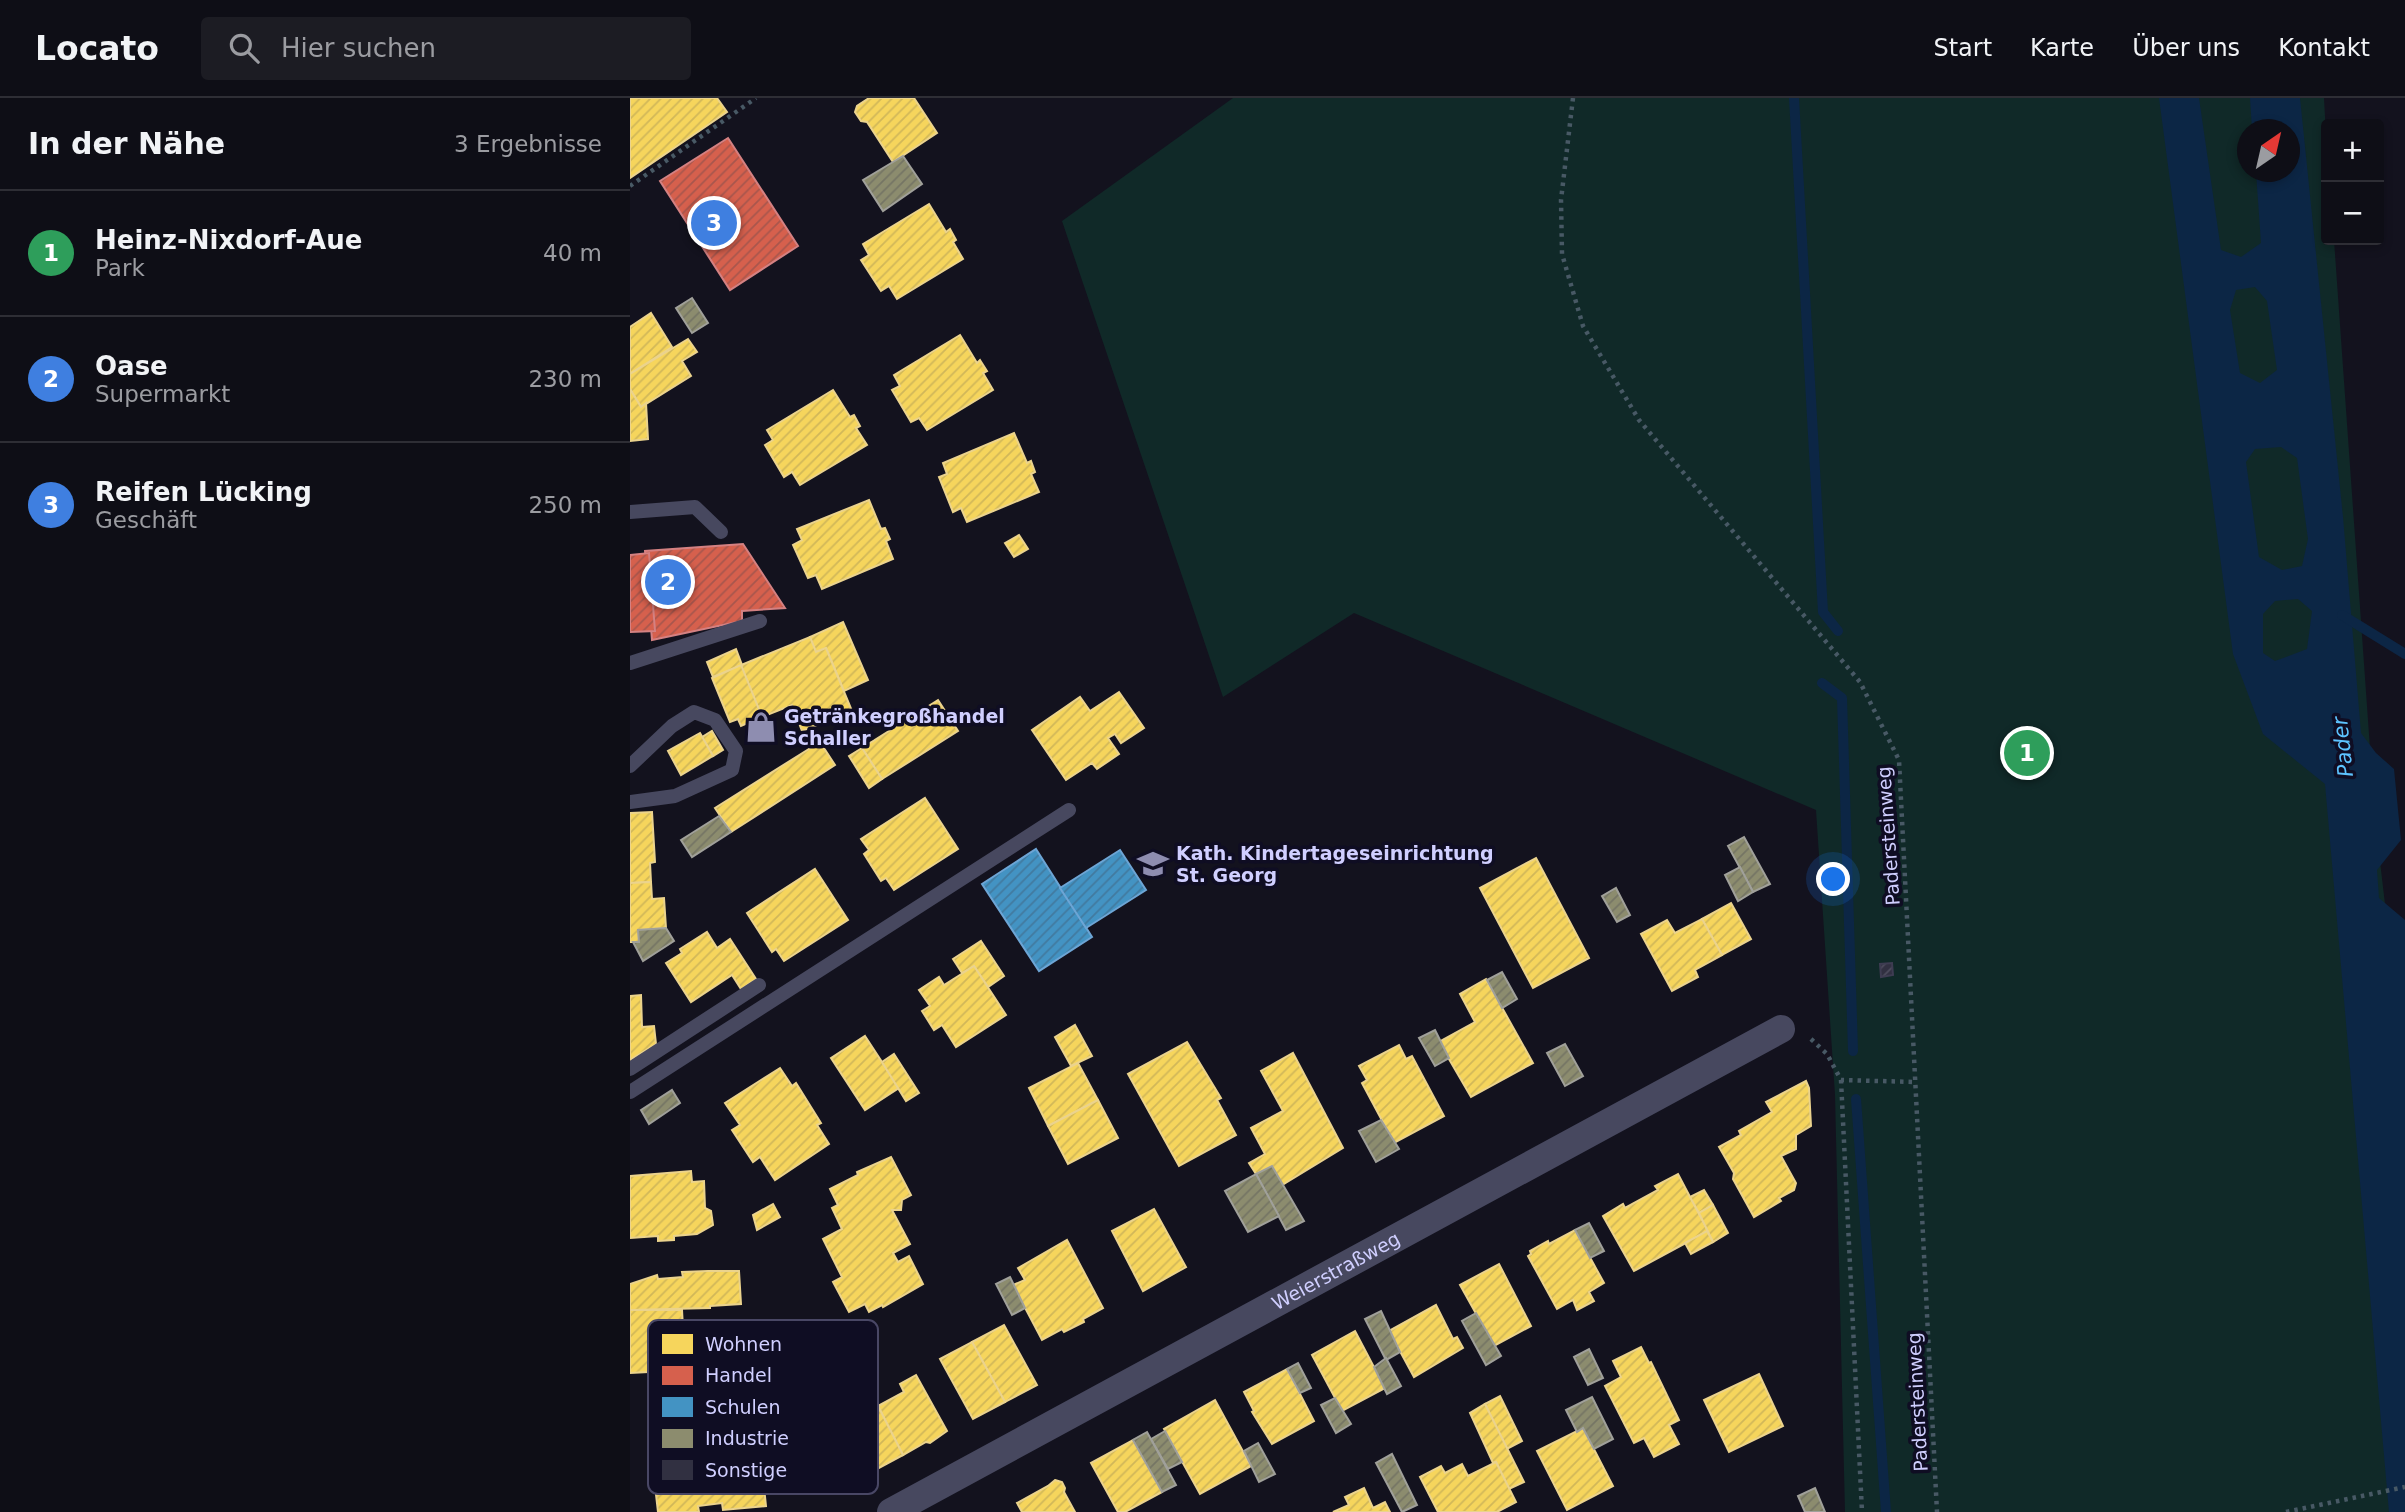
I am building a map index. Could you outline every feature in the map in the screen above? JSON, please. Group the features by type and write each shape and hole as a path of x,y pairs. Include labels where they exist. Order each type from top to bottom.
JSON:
{"street":[{"name":"Weierstraßweg","path":"891,1512 1781,1029"}],"lane":[{"path":"630,512 695,507 720,533"},
{"path":"630,663 760,621"},
{"path":"630,766 672,726 694,712 715,720 736,751 732,770 675,796 630,802"},
{"path":"630,1092 1069,810"},
{"path":"630,1069 759,985"}],"path":[{"path":"630,186 756,98"},
{"name":"Padersteinweg","path":"1573,98 1561,200 1562,254 1583,326 1639,420 1860,682 1899,760 1937,1512"},
{"path":"1781,1029 1814,1040 1827,1055 1841,1080 1862,1512"},
{"path":"1841,1080 1916,1082"},
{"path":"2286,1512 2405,1487"}],"green space":[{"path":"1233,98 2324,98 2325,119 2321,119 2321,245 2334,245 2375,819 2405,1074 2405,1512 1845,1512 1835,1095 1816,810 1354,613 1223,697 1062,221"}],"water":[{"name":"Pader","path":"2159,98 2199,98 2221,250 2241,257 2261,243 2257,182 2300,182 2300,119 2251,119 2250,98 2300,98 2343,517 2361,733 2376,753 2394,769 2401,840 2377,870 2379,898 2405,920 2405,1512 2389,1512 2325,784 2263,734 2233,654","holes":["2255,287 2267,301 2277,370 2260,383 2240,373 2230,310 2236,290","2281,447 2297,458 2308,539 2302,566 2282,570 2259,557 2246,462 2255,449","2298,599 2312,611 2307,649 2275,661 2263,653 2263,614 2275,601"]}],"building: Wohnen":[{"path":"630,98 717,98 727,112 630,178"},
{"path":"869,98 914,98 937,133 893,162 867,122 861,121 855,112 857,106"},
{"path":"929,204 946,232 950,229 956,240 953,242 963,259 897,299 889,286 881,291 861,260 869,255 863,244"},
{"path":"651,313 672,347 630,374 630,327"},
{"path":"960,335 977,363 980,360 987,371 983,373 993,390 927,430 919,418 911,422 892,390 900,386 894,375"},
{"path":"688,339 697,352 682,361 691,376 641,407 630,389 630,374"},
{"path":"630,389 641,407 646,403 648,439 630,441"},
{"path":"833,390 850,417 854,415 860,426 856,428 867,445 800,485 792,472 784,477 765,445 773,440 767,430"},
{"path":"1014,433 1027,463 1031,461 1035,472 1031,474 1039,492 967,522 961,508 953,512 939,477 947,474 943,463"},
{"path":"869,500 881,529 885,528 890,539 886,541 893,559 822,589 816,575 808,578 793,545 802,540 797,529"},
{"path":"1019,535 1028,549 1014,557 1005,543"},
{"path":"843,622 868,680 844,691 826,648 816,652 810,637"},
{"path":"810,637 816,652 826,648 852,711 802,731 792,705 762,717 741,665"},
{"path":"736,649 742,665 713,677 707,662"},
{"path":"741,665 762,717 741,726 738,719 730,722 712,678"},
{"path":"1119,692 1144,728 1121,743 1115,734 1108,738 1119,754 1097,769 1092,763 1066,780 1032,730 1080,697 1090,711"},
{"path":"938,700 958,731 882,779 862,748"},
{"path":"712,731 723,750 713,756 702,737"},
{"path":"700,733 713,756 681,775 668,751"},
{"path":"820,742 835,765 731,832 715,808"},
{"path":"862,748 882,779 869,788 849,756"},
{"path":"925,798 958,849 894,890 886,878 881,881 864,854 869,850 861,839"},
{"path":"652,812 655,862 650,863 651,882 630,883 630,813"},
{"path":"1536,858 1589,958 1533,988 1480,888"},
{"path":"815,869 848,920 784,961 776,949 772,952 747,913"},
{"path":"651,882 652,899 664,898 666,928 638,930 639,942 630,942 630,883"},
{"path":"1731,903 1751,939 1722,955 1702,919"},
{"path":"1702,919 1722,955 1695,970 1698,977 1672,991 1641,934 1667,920 1675,933"},
{"path":"707,932 717,948 730,939 756,979 741,989 732,975 691,1002 666,963 682,953 680,949"},
{"path":"981,941 1004,976 988,987 974,966 962,973 953,959"},
{"path":"974,966 1006,1015 956,1047 942,1025 934,1030 922,1011 930,1006 919,990 939,977 944,985"},
{"path":"1486,979 1533,1063 1471,1097 1439,1042 1475,1022 1460,994"},
{"path":"641,995 642,1027 654,1026 656,1044 630,1060 630,996"},
{"path":"1075,1025 1092,1056 1071,1066 1055,1037"},
{"path":"865,1036 899,1088 865,1110 831,1058"},
{"path":"1187,1042 1221,1098 1217,1100 1236,1135 1179,1166 1128,1074"},
{"path":"1399,1045 1406,1059 1412,1056 1444,1116 1394,1143 1362,1083 1367,1080 1359,1066"},
{"path":"1293,1053 1343,1148 1282,1185 1272,1166 1256,1174 1249,1163 1265,1154 1251,1128 1283,1111 1261,1071"},
{"path":"894,1054 919,1093 906,1101 882,1062"},
{"path":"1078,1063 1098,1100 1048,1126 1029,1088"},
{"path":"780,1068 792,1086 796,1083 821,1123 817,1125 829,1144 775,1180 760,1157 753,1162 732,1130 740,1125 725,1103"},
{"path":"1806,1081 1809,1088 1811,1126 1796,1135 1796,1149 1781,1156 1796,1183 1794,1190 1754,1217 1719,1147 1741,1135 1739,1131 1772,1112 1766,1102"},
{"path":"1098,1100 1118,1138 1068,1164 1048,1126"},
{"path":"891,1157 911,1195 902,1200 901,1210 892,1210 910,1244 893,1253 898,1262 909,1256 923,1284 883,1307 882,1305 869,1312 865,1304 849,1312 833,1282 842,1277 823,1239 842,1229 832,1208 838,1205 830,1189 858,1175 857,1172"},
{"path":"691,1171 692,1182 704,1181 705,1208 711,1211 713,1225 697,1234 674,1236 674,1240 658,1241 658,1236 630,1238 630,1176"},
{"path":"1678,1174 1708,1231 1634,1271 1603,1216 1623,1204 1625,1208 1658,1190 1655,1186"},
{"path":"1704,1190 1713,1205 1699,1213 1690,1197"},
{"path":"773,1204 780,1217 757,1230 753,1215"},
{"path":"1713,1205 1728,1233 1713,1242 1699,1213"},
{"path":"1154,1209 1186,1267 1143,1291 1112,1231"},
{"path":"1575,1230 1604,1283 1589,1292 1594,1301 1577,1310 1573,1300 1557,1309 1528,1256 1530,1251 1548,1241 1549,1244"},
{"path":"1707,1231 1713,1242 1691,1254 1685,1243"},
{"path":"1067,1240 1103,1308 1083,1319 1084,1322 1064,1332 1062,1329 1042,1340 1013,1285 1025,1280 1018,1268"},
{"path":"1499,1264 1531,1326 1494,1346 1460,1285"},
{"path":"739,1271 741,1304 710,1308 630,1310 630,1284 657,1275 658,1279 683,1277 682,1272"},
{"path":"1436,1305 1453,1339 1457,1337 1463,1348 1414,1377 1389,1331"},
{"path":"630,1310 682,1310 683,1320 648,1320 648,1372 630,1373"},
{"path":"1004,1325 1037,1385 1005,1402 972,1342"},
{"path":"1355,1331 1385,1388 1342,1411 1312,1355"},
{"path":"972,1342 1005,1402 973,1419 940,1359"},
{"path":"1641,1347 1679,1420 1669,1425 1679,1444 1654,1457 1644,1438 1634,1443 1605,1386 1621,1377 1613,1361"},
{"path":"1287,1369 1314,1421 1272,1444 1252,1412 1254,1411 1244,1392"},
{"path":"1759,1374 1783,1426 1729,1452 1704,1400"},
{"path":"916,1375 947,1431 930,1443 926,1442 903,1455 878,1406 904,1392 900,1384"},
{"path":"1500,1396 1522,1441 1507,1449 1485,1404"},
{"path":"1215,1400 1251,1466 1200,1494 1164,1429"},
{"path":"1485,1404 1524,1482 1509,1489 1496,1462 1493,1463 1470,1413"},
{"path":"878,1406 903,1455 878,1468"},
{"path":"1583,1428 1613,1486 1567,1510 1537,1451"},
{"path":"1133,1440 1162,1492 1125,1512 1118,1512 1091,1463"},
{"path":"1496,1462 1516,1502 1497,1512 1438,1512 1420,1477 1441,1466 1445,1473 1462,1464 1468,1476"},
{"path":"1055,1480 1062,1482 1064,1492 1075,1512 1022,1512 1017,1503"},
{"path":"1364,1488 1373,1508 1385,1502 1390,1512 1333,1512 1349,1505 1345,1497"},
{"path":"656,1494 765,1494 766,1506 723,1510 722,1503 698,1506 699,1512 658,1512"}],"building: Handel":[{"path":"728,138 798,246 730,290 660,181"},
{"path":"743,544 785,608 742,611 742,621 652,640 645,551"},
{"path":"649,553 655,631 630,632 630,555"}],"building: Schulen":[{"path":"1036,849 1092,937 1039,971 982,884"},
{"path":"1120,850 1146,890 1086,928 1060,888"}],"building: Industrie":[{"path":"903,156 922,184 883,211 863,180"},
{"path":"692,298 708,323 692,333 676,308"},
{"path":"719,816 731,832 692,857 681,840"},
{"path":"1744,837 1770,884 1753,892 1728,846"},
{"path":"1740,867 1753,892 1738,901 1725,875"},
{"path":"1616,888 1630,915 1617,922 1602,896"},
{"path":"666,928 674,941 643,961 633,942 639,942 638,930"},
{"path":"1502,972 1517,999 1502,1008 1487,980"},
{"path":"1435,1030 1449,1058 1435,1066 1419,1038"},
{"path":"1565,1044 1583,1076 1565,1086 1547,1053"},
{"path":"672,1090 680,1103 649,1124 641,1110"},
{"path":"1381,1120 1399,1149 1376,1162 1359,1131"},
{"path":"1272,1166 1304,1221 1286,1230 1256,1174"},
{"path":"1256,1174 1279,1216 1248,1232 1225,1191"},
{"path":"1589,1223 1604,1251 1590,1258 1575,1230"},
{"path":"1010,1277 1025,1308 1012,1315 996,1284"},
{"path":"1381,1311 1400,1352 1386,1360 1365,1319"},
{"path":"1476,1313 1501,1356 1486,1365 1462,1321"},
{"path":"1589,1349 1603,1378 1588,1385 1574,1357"},
{"path":"1386,1358 1401,1386 1387,1394 1374,1367"},
{"path":"1298,1363 1311,1388 1300,1393 1287,1369"},
{"path":"1592,1397 1613,1439 1594,1449 1583,1428 1577,1432 1566,1410"},
{"path":"1335,1398 1351,1424 1336,1433 1321,1405"},
{"path":"1165,1431 1182,1462 1168,1469 1151,1439"},
{"path":"1147,1432 1176,1485 1162,1492 1133,1440"},
{"path":"1258,1443 1275,1474 1259,1482 1244,1451"},
{"path":"1392,1454 1417,1505 1402,1512 1376,1463"},
{"path":"1815,1488 1825,1512 1805,1512 1798,1496"}],"building: Sonstige":[{"path":"1892,963 1893,975 1881,977 1880,964"}],"waterway":[{"path":"1794,98 1823,612 1838,631"},
{"path":"2342,615 2405,654"},
{"path":"1822,683 1842,698 1853,1051"},
{"path":"1856,1099 1886,1512"}],"place":[{"name":"Reifen Lücking","path":"714,223"},
{"name":"Oase","path":"668,582"},
{"name":"Getränkegroßhandel Schaller","path":"761,727"},
{"name":"Heinz-Nixdorf-Aue","path":"2027,753"},
{"name":"Kath. Kindertageseinrichtung St. Georg","path":"1153,864"}]}
